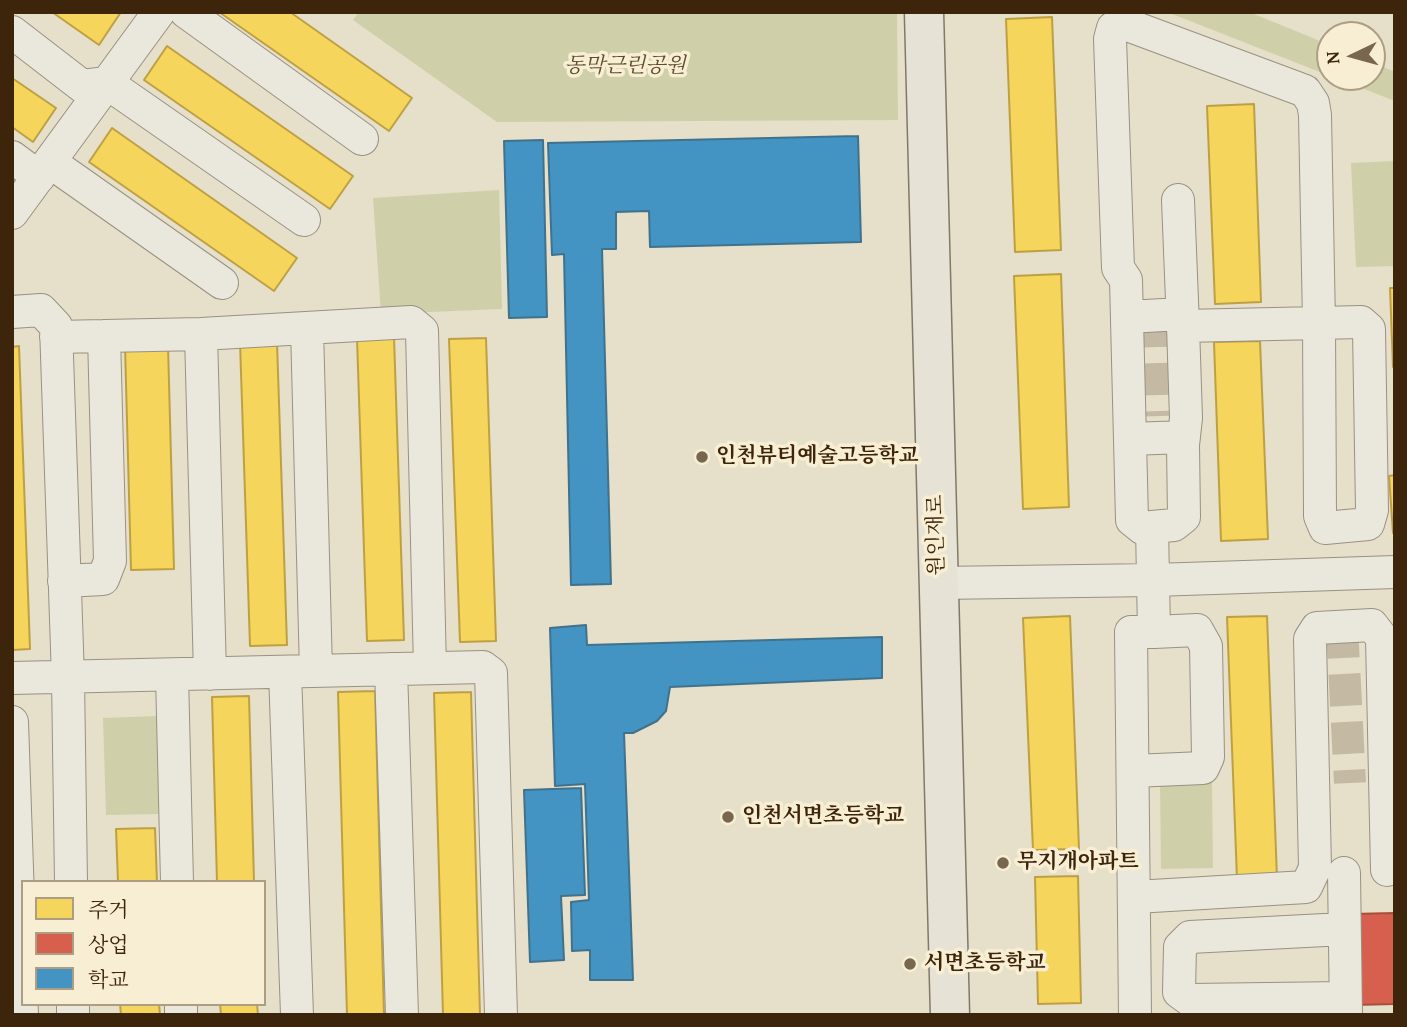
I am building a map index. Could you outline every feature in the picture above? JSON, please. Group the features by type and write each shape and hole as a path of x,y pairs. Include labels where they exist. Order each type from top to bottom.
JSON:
{"main road":[{"name":"원인재로","path":"924,12 950,1015"}],"lane":[{"path":"12,213 159,12"},
{"path":"186,12 362,139"},
{"path":"1127,317 1182,320 1320,323 1361,322 1369,329 1372,509 1368,524 1325,528 1320,516 1320,323 1313,103 1305,91 1125,24 1114,28 1110,39 1118,268 1126,280 1132,520 1142,528 1174,526 1184,517 1186,418 1182,320 1178,200"},
{"path":"12,32 82,86 107,83 304,220"},
{"path":"12,157 44,169 222,283"},
{"path":"12,290 26,311 56,326 68,678 71,880"},
{"path":"56,337 201,334 411,322 422,331 430,668"},
{"path":"307,328 316,671"},
{"path":"201,334 210,674"},
{"path":"64,581 103,579 110,561 104,336"},
{"path":"1130,439 1184,437"},
{"path":"1348,626 1360,525"},
{"path":"1152,527 1154,632"},
{"path":"938,583 1154,580 1395,572"},
{"path":"1135,897 1306,887 1311,876 1315,868 1310,639 1317,628 1372,625 1382,638 1391,869 1311,876"},
{"path":"1133,771 1203,768 1208,757 1206,646 1197,630 1131,632 1135,1015"},
{"path":"12,678 482,667 491,673 502,1015"},
{"path":"391,670 402,1015"},
{"path":"285,672 297,1015"},
{"path":"172,675 177,880"},
{"path":"12,722 21,962"},
{"path":"1344,873 1345,929 1345,1006 1190,1000 1179,992 1180,947 1190,937 1345,929"}],"green space":[{"name":"동막근린공원","path":"359,12 897,12 898,120 497,122 353,20"},
{"path":"1167,12 1249,12 1316,39 1316,71"},
{"path":"1386,68 1395,72 1395,101 1369,91 1386,91"},
{"path":"1395,161 1395,266 1356,267 1351,163"},
{"path":"499,190 502,309 381,314 373,198"},
{"path":"157,716 159,814 106,815 103,718"},
{"path":"1212,782 1213,868 1161,869 1160,783"}],"building: 주거":[{"path":"52,12 121,12 99,45"},
{"path":"219,12 290,12 412,98 389,131"},
{"path":"1052,17 1061,250 1015,252 1006,19"},
{"path":"167,46 353,176 330,209 144,80"},
{"path":"12,78 56,108 33,142 12,127"},
{"path":"1254,104 1261,302 1215,304 1207,106"},
{"path":"112,128 297,258 274,291 89,162"},
{"path":"1061,274 1069,507 1023,509 1014,276"},
{"path":"1390,288 1395,288 1395,367 1393,367"},
{"path":"394,337 404,640 367,641 357,338"},
{"path":"486,338 496,641 460,642 449,339"},
{"path":"1260,341 1268,539 1221,541 1214,342"},
{"path":"240,342 277,342 287,645 250,646"},
{"path":"168,345 174,569 131,570 125,346"},
{"path":"19,346 30,649 12,650 12,347"},
{"path":"1395,475 1395,533 1393,533 1389,476"},
{"path":"1070,616 1079,849 1033,850 1023,618"},
{"path":"1267,616 1277,878 1237,879 1227,617"},
{"path":"375,691 384,1015 347,1015 338,692"},
{"path":"471,692 480,1015 443,1015 434,693"},
{"path":"249,696 254,880 217,880 212,697"},
{"path":"155,828 157,880 118,880 116,829"},
{"path":"1078,876 1081,1003 1038,1004 1035,877"},
{"path":"120,1006 159,1006 160,1015 121,1015"},
{"path":"220,1006 257,1006 258,1015 221,1015"}],"building: 상업":[{"path":"1395,913 1395,1004 1353,1005 1351,914"}],"building: 학교":[{"path":"858,136 861,242 650,247 649,211 616,212 616,249 602,249 611,584 571,585 564,254 552,255 548,143"},
{"path":"543,140 547,317 509,318 504,141"},
{"path":"586,625 587,645 882,637 882,678 670,687 666,711 657,721 633,733 624,733 633,980 590,980 590,950 572,951 571,902 589,900 585,784 555,786 550,628"},
{"path":"581,788 585,895 561,896 564,960 530,962 524,790"}],"tunnel":[{"path":"1158,315 1161,416"},
{"path":"1342,626 1350,783"}],"place":[{"name":"인천뷰티예술고등학교","path":"702,457"},
{"name":"인천서면초등학교","path":"728,817"},
{"name":"무지개아파트","path":"1003,863"},
{"name":"서면초등학교","path":"910,964"}]}
